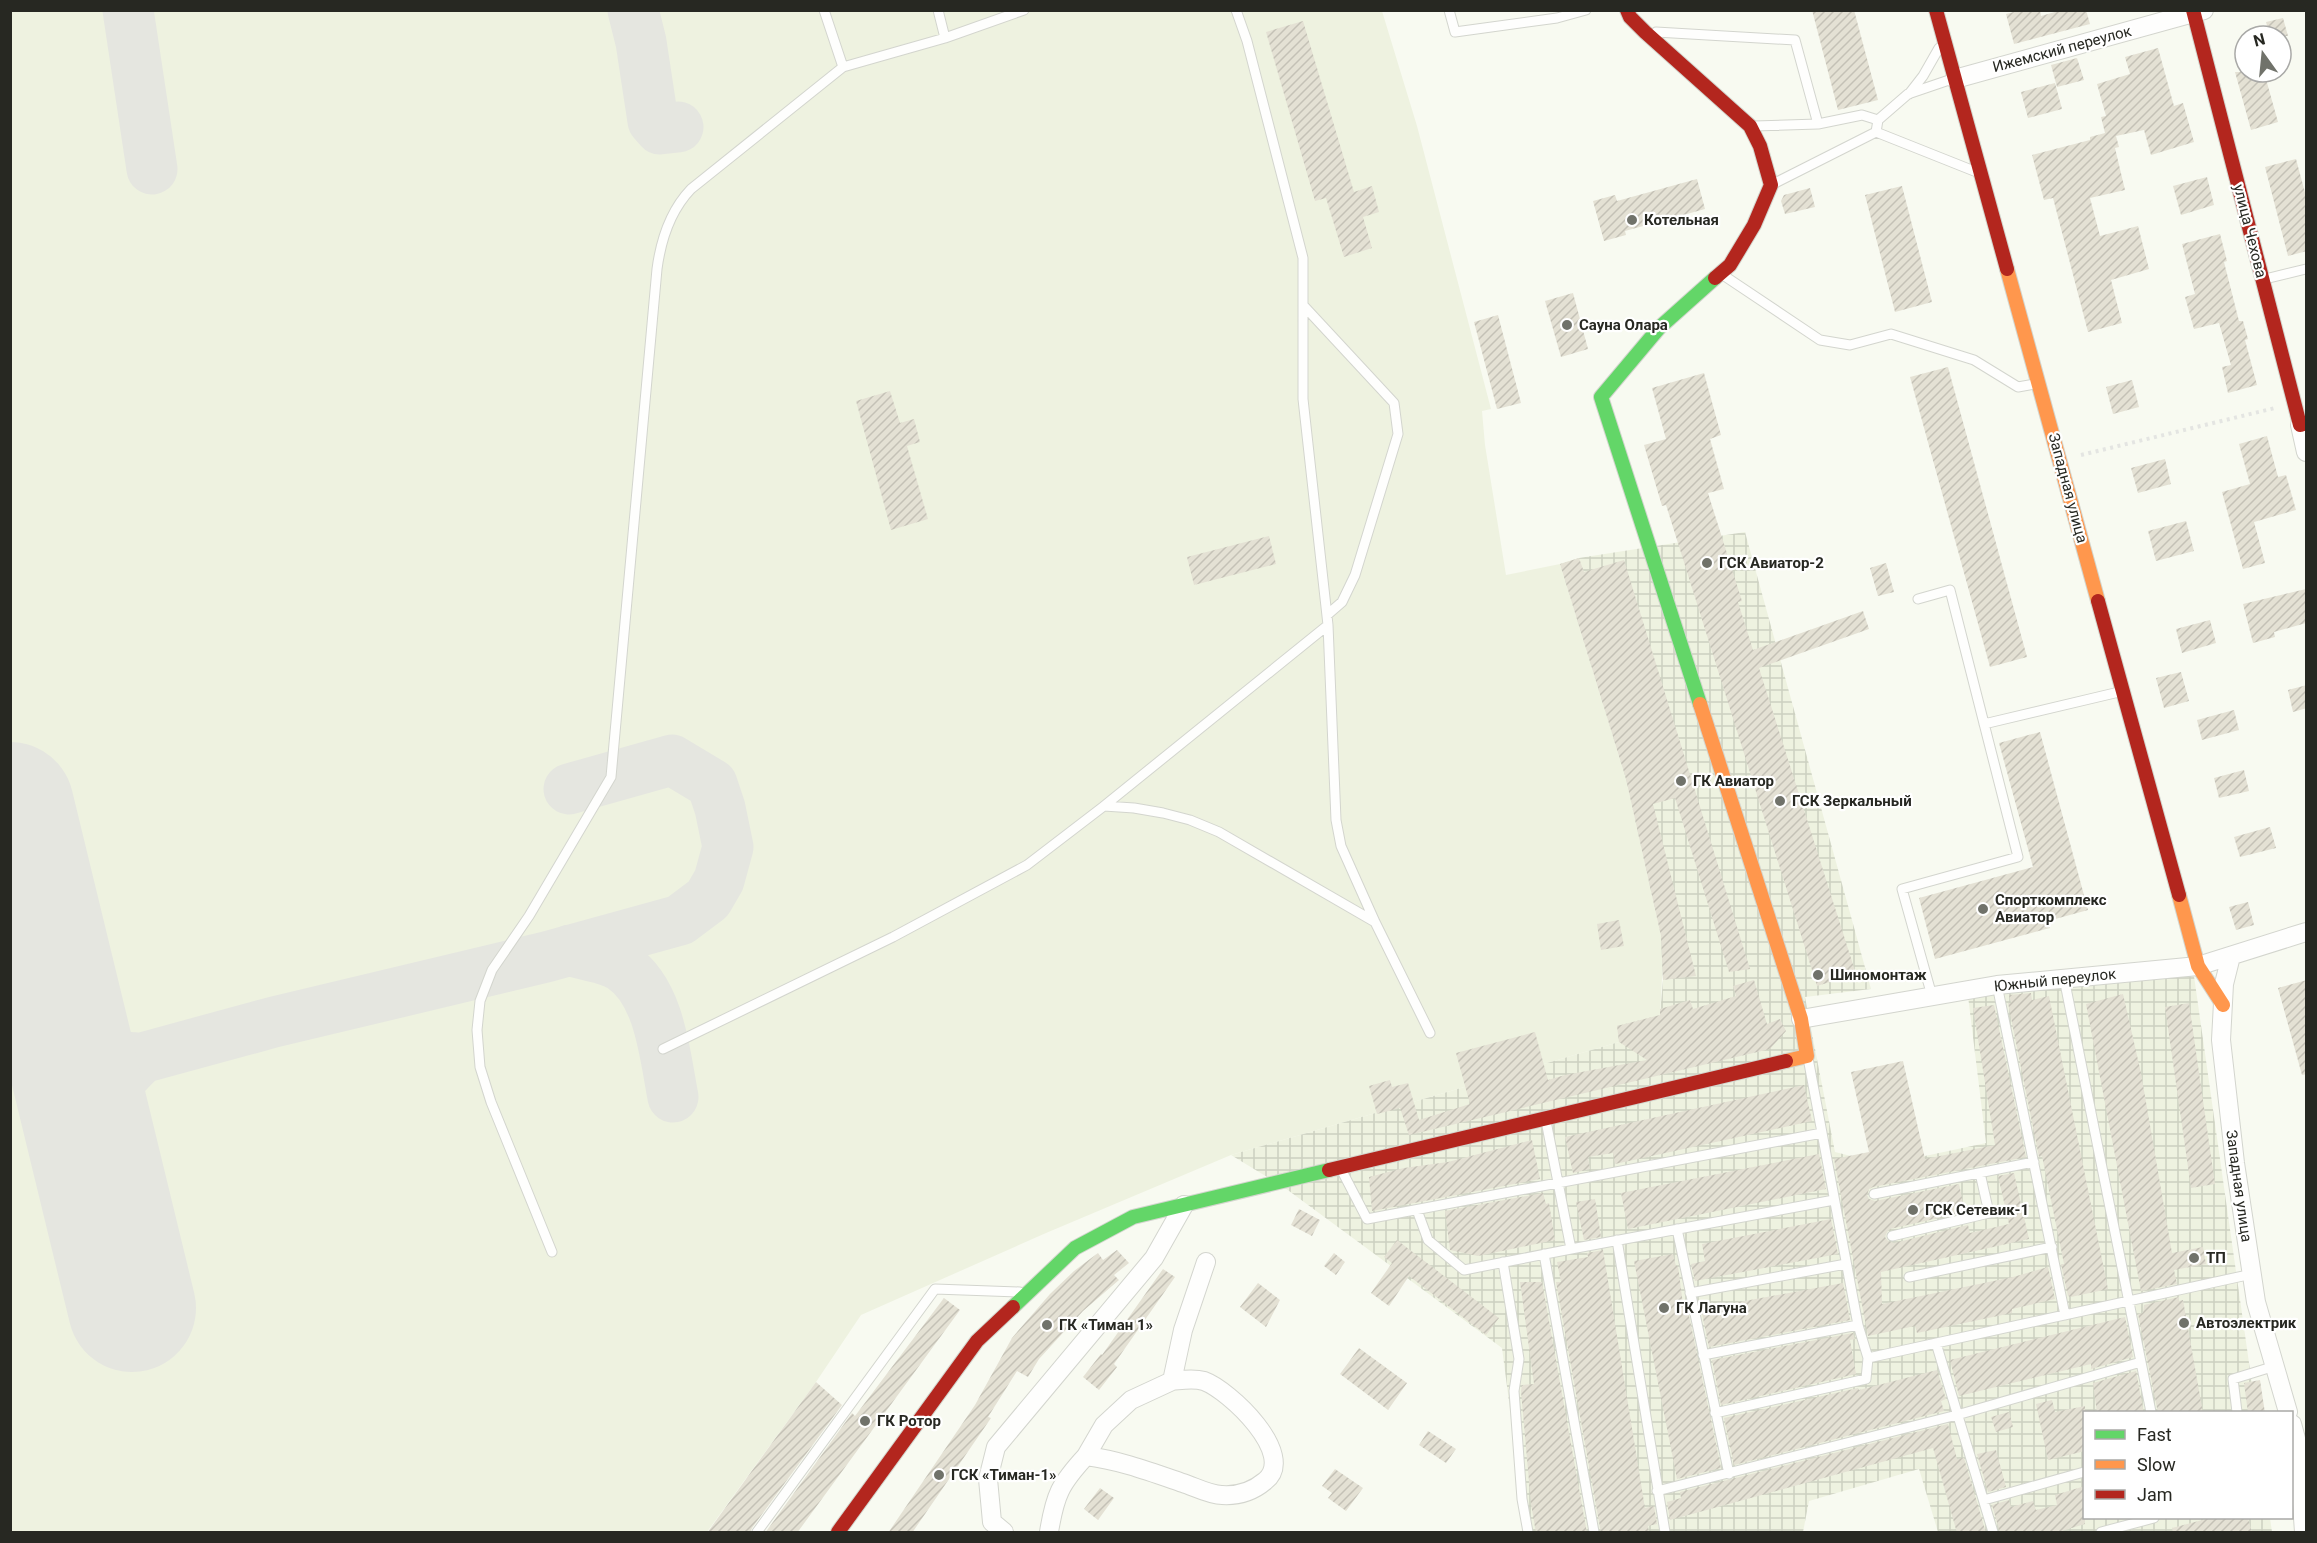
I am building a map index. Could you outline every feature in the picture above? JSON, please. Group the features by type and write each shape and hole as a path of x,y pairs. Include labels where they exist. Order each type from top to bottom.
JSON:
{"street":[{"path":"838,1533 977,1341 1075,1248 1133,1217 1807,1056 1801,1019 1601,397 1659,328 1730,265 1754,225 1771,185 1760,146 1750,126 1630,18 1627,10"},
{"name":"Западная улица","path":"1936,10 2198,966 2223,1005"},
{"name":"Ижемский переулок","path":"1955,79 2197,11"},
{"name":"улица Чехова","path":"2197,11 2262,280 2294,403 2303,424 2307,452"},
{"name":"Южный переулок","path":"1801,1019 1997,985 2198,966 2307,932"},
{"name":"Западная улица","path":"2231,956 2224,984 2222,1051 2235,1163 2256,1302 2287,1411"},
{"path":"1004,1533 992,1522 988,1479 996,1447 1154,1258 1184,1204"},
{"path":"1172,1381 1183,1330 1206,1262"},
{"path":"1049,1533 1053,1504 1066,1478 1086,1456 1104,1425 1131,1400 1172,1381 1193,1378 1206,1382 1232,1398 1269,1442 1275,1460 1267,1480 1245,1494 1220,1496 1110,1459 1086,1456"},
{"path":"2293,1428 2298,1446 2304,1533"}],"lane":[{"path":"824,10 843,67"},
{"path":"938,10 945,38"},
{"path":"552,1251 491,1102 480,1067 477,1030 480,1001 492,970 529,916 578,828 610,777 660,247 674,211 691,189 843,67 945,38 1024,10"},
{"path":"1236,10 1247,41 1303,258 1303,399 1328,620 1336,820 1341,846 1375,922 1430,1033"},
{"path":"1449,10 1455,32 1557,18 1586,10"},
{"path":"1645,32 1795,40 1818,124"},
{"path":"1876,132 1878,120 1908,94 1936,57 1943,37"},
{"path":"1908,94 1955,79"},
{"path":"1750,126 1818,124 1862,115 1878,120"},
{"path":"1771,185 1876,132 1981,175"},
{"path":"2262,280 2307,269"},
{"path":"1720,274 1820,340 1850,345 1891,334 1974,360 2018,387 2039,384"},
{"path":"663,1049 893,937 1028,865 1104,806 1328,620 1342,602 1355,575 1398,434 1394,403 1303,305"},
{"path":"1918,599 1950,590 2018,857 1902,889 1932,996"},
{"path":"1984,724 2123,691"},
{"path":"1104,806 1163,813 1190,820 1219,832 1375,922"},
{"path":"2064,978 2151,1411"},
{"path":"1997,985 2065,1315"},
{"path":"1715,1413 1866,1379 1868,1358 1858,1325 1807,1056"},
{"path":"1545,1119 1572,1249"},
{"path":"1340,1168 1367,1219 1822,1133"},
{"path":"1874,1194 2034,1162"},
{"path":"1892,1236 1989,1213 1980,1173"},
{"path":"1417,1210 1428,1239 1464,1270 1834,1200"},
{"path":"1677,1229 1729,1474"},
{"path":"1617,1240 1665,1533"},
{"path":"1909,1277 2052,1248"},
{"path":"1544,1254 1594,1533"},
{"path":"1503,1262 1519,1359 1514,1391 1522,1499 1528,1533"},
{"path":"1690,1293 1846,1264"},
{"path":"1868,1358 2252,1274"},
{"path":"757,1533 935,1289 1028,1292"},
{"path":"1703,1355 1858,1325"},
{"path":"1936,1343 1993,1533"},
{"path":"1657,1491 1957,1415 2140,1362"},
{"path":"2237,1411 2233,1379 2275,1366"},
{"path":"1983,1500 2083,1473"},
{"path":"2101,1533 2150,1519"}],"path":[{"path":"2060,460 2294,403"}],"shaded area":[{"path":"10,11 1382,11 1417,126 1491,409 1482,411 1485,445 1506,575 1560,564 1626,779 1661,936 1663,960 1660,1015 1619,1042 1231,1155 1046,1233 861,1315 816,1382 707,1532 11,1532"},
{"path":"1745,532 1871,989 1805,997 1835,1152 1851,1156 1859,1170 1986,1143 1968,996 2004,990 2194,976 2256,1411 2083,1411 2083,1519 2270,1519 2272,1532 1938,1532 1919,1469 1809,1501 1803,1532 1526,1532 1502,1348 1285,1188 1231,1155 1619,1042 1617,1026 1660,1015 1663,980 1661,936 1626,779 1560,564 1579,558"}],"building":[{"path":"1812,10 1854,10 1878,100 1838,110"},
{"path":"2021,10 2040,10 2041,16 2062,10 2086,10 2090,24 2014,44 2006,14"},
{"path":"2283,18 2285,24 2267,24 2266,22"},
{"path":"1303,21 1354,192 1372,186 1379,212 1363,217 1372,248 1344,257 1326,198 1315,201 1266,32"},
{"path":"2158,48 2174,106 2183,103 2194,142 2151,155 2144,130 2116,136 2119,147 2115,148 2125,190 2090,198 2100,236 2138,226 2149,269 2111,280 2122,323 2088,332 2053,198 2044,200 2032,155 2090,140 2090,137 2105,133 2101,117 2106,116 2097,84 2130,74 2125,57"},
{"path":"2077,58 2084,80 2057,87 2051,65"},
{"path":"2055,83 2062,109 2028,118 2021,92"},
{"path":"2238,84 2267,84 2278,122 2251,130"},
{"path":"2296,159 2307,200 2307,251 2288,256 2265,167"},
{"path":"2207,177 2214,205 2181,215 2173,186"},
{"name":"Котельная","path":"1697,179 1705,209 1625,231 1626,235 1604,241 1593,201 1615,195 1617,201"},
{"path":"1902,186 1932,302 1895,312 1865,195"},
{"path":"1810,188 1815,207 1785,214 1781,201 1784,195"},
{"path":"2220,234 2227,261 2224,262 2239,321 2243,321 2248,339 2245,340 2257,385 2228,393 2222,367 2231,365 2219,323 2194,329 2185,297 2195,294 2182,244"},
{"name":"Сауна Олара","path":"1573,293 1588,349 1561,357 1545,301"},
{"path":"1498,315 1521,403 1497,409 1474,322"},
{"path":"1948,367 2027,657 1990,667 1910,377"},
{"path":"1704,373 1721,435 1710,439 1724,489 1708,493 1742,601 1738,602 1753,650 1863,611 1869,629 1759,668 1856,974 1817,986 1666,505 1662,506 1644,445 1666,439 1652,388"},
{"path":"2132,380 2139,407 2113,414 2106,387"},
{"path":"890,391 900,423 914,419 920,442 907,446 928,519 891,530 856,401"},
{"path":"2267,436 2278,477 2286,475 2296,510 2254,522 2265,563 2243,569 2222,492 2250,484 2239,444"},
{"path":"2165,459 2171,484 2138,493 2131,468"},
{"path":"2186,521 2194,551 2156,561 2148,531"},
{"path":"1269,536 1276,564 1194,585 1187,557"},
{"path":"1579,558 1584,572 1624,560 1750,969 1729,972 1675,798 1653,804 1696,976 1663,980 1661,936 1626,779 1560,564"},
{"path":"1886,563 1894,592 1878,596 1870,568"},
{"path":"2306,589 2306,623 2274,632 2275,637 2253,643 2243,604"},
{"path":"2210,620 2216,643 2182,653 2176,629"},
{"path":"2181,672 2189,701 2164,708 2156,678"},
{"path":"2307,685 2307,708 2293,712 2288,690"},
{"path":"2234,710 2239,730 2202,740 2197,720"},
{"path":"2040,732 2088,910 2048,921 2050,928 1935,959 1919,898 2033,867 1999,743"},
{"path":"2244,770 2249,791 2219,798 2214,778"},
{"path":"2270,827 2276,848 2240,857 2234,837"},
{"path":"2248,902 2254,925 2236,930 2229,907"},
{"path":"1619,920 1624,946 1601,950 1597,924"},
{"path":"1754,980 1767,1024 1780,1019 1786,1031 1770,1049 1409,1135 1400,1108 1377,1114 1369,1086 1390,1080 1392,1087 1408,1083 1419,1120 1470,1104 1456,1053 1535,1032 1548,1080 1647,1060 1619,1042 1617,1026 1660,1015 1660,1009 1690,1000 1693,1009 1736,996 1733,986"},
{"path":"2307,980 2307,1074 2302,1075 2278,988"},
{"path":"2031,993 2032,1000 2049,996 2108,1289 2071,1297 2068,1296 2061,1264 2064,1264 2042,1156 2039,1157 2008,1003 2011,1003 2009,995"},
{"path":"2123,994 2141,1073 2172,1253 2203,1247 2206,1264 2174,1270 2177,1284 2141,1291 2086,1004"},
{"path":"2189,1003 2215,1184 2191,1188 2165,1007"},
{"path":"1994,1005 2026,1157 1873,1187 1869,1189 1867,1195 1869,1199 1875,1201 1959,1184 1965,1212 1890,1229 1885,1237 1894,1243 1968,1225 1970,1233 2009,1224 1998,1176 2014,1173 2029,1239 1881,1272 1882,1304 2013,1277 2048,1267 2055,1299 2012,1309 2012,1313 1917,1333 1915,1326 1868,1336 1834,1159 1869,1152 1851,1072 1903,1061 1925,1159 1995,1145 1973,1008"},
{"path":"1804,1085 1812,1121 1615,1164 1613,1153 1588,1157 1590,1169 1573,1173 1565,1137"},
{"path":"1532,1140 1540,1179 1372,1211 1369,1177 1404,1168 1448,1162"},
{"path":"1819,1154 1826,1189 1628,1229 1621,1193"},
{"path":"1543,1193 1546,1204 1549,1203 1555,1240 1478,1256 1450,1250 1445,1211"},
{"path":"1595,1199 1601,1237 1584,1240 1576,1202"},
{"path":"1299,1209 1320,1220 1312,1236 1291,1225"},
{"path":"1831,1219 1838,1254 1695,1281 1691,1264 1705,1261 1702,1244"},
{"path":"1397,1240 1499,1318 1486,1335 1409,1276 1389,1306 1371,1293 1392,1263 1384,1257"},
{"name":"ГК «Тиман 1»","path":"1117,1250 1129,1263 1114,1275 1119,1280 1083,1311 1039,1359 1028,1377 1017,1371 988,1417 991,1418 912,1533 888,1533 975,1405 1012,1338 1050,1294 1074,1271 1098,1253 1103,1260"},
{"path":"1603,1250 1645,1508 1654,1506 1657,1524 1648,1526 1649,1533 1601,1533 1556,1282 1561,1282 1557,1262 1588,1257 1587,1253"},
{"path":"1334,1253 1345,1262 1336,1275 1324,1266"},
{"path":"1673,1254 1676,1266 1678,1266 1684,1312 1688,1311 1721,1468 1677,1479 1634,1261"},
{"path":"1163,1269 1175,1277 1114,1364 1117,1367 1099,1390 1083,1377 1102,1355"},
{"path":"1520,1282 1542,1282 1587,1533 1536,1533 1531,1504 1521,1391 1522,1385 1534,1384"},
{"path":"1258,1283 1280,1300 1266,1327 1240,1307"},
{"path":"1843,1283 1850,1320 1709,1347 1701,1309"},
{"path":"2179,1297 2179,1301 2183,1300 2203,1411 2158,1411 2138,1314 2143,1313 2144,1305"},
{"name":"ГК Ротор","path":"944,1298 960,1310 797,1533 765,1533 852,1413 855,1416"},
{"path":"2125,1317 2133,1357 2091,1369 2091,1364 1959,1396 1950,1360"},
{"path":"1853,1333 1855,1339 1850,1340 1856,1374 1721,1405 1712,1360"},
{"path":"1359,1348 1407,1383 1388,1410 1340,1374"},
{"path":"1937,1370 1946,1399 1941,1401 1944,1411 1734,1465 1724,1418 1858,1388 1859,1390"},
{"path":"2136,1371 2144,1411 2097,1411 2093,1383"},
{"path":"2260,1380 2265,1411 2248,1411 2244,1383"},
{"name":"ГК Ротор","path":"816,1382 842,1405 750,1533 707,1533"},
{"path":"2052,1400 2055,1412 2085,1406 2083,1451 2048,1460 2036,1404"},
{"path":"2009,1412 2013,1427 1996,1432 1991,1417"},
{"path":"1948,1424 1957,1459 1964,1458 1986,1533 1957,1533 1933,1448 1670,1520 1667,1502 1681,1498 1680,1492"},
{"path":"1428,1431 1456,1449 1446,1463 1419,1445"},
{"path":"1996,1450 2006,1487 1988,1492 1977,1454"},
{"path":"1335,1469 1363,1488 1346,1511 1328,1498 1332,1493 1322,1486"},
{"path":"2083,1487 2085,1524 2055,1533 2000,1533 1992,1505 2009,1500 2011,1507 2033,1501 2036,1510 2057,1505 2055,1495"},
{"path":"1100,1488 1114,1498 1098,1520 1084,1509"},
{"path":"2206,1519 2248,1519 2252,1533 2173,1533 2172,1528"}],"taxiway":[{"path":"128,10 152,169"},
{"path":"633,10 641,42 653,121 660,129 678,127"},
{"path":"58,1002 84,1033 104,1049 115,1054 142,1058 274,1022 546,957 680,920 708,899 719,880 728,847 720,808 712,784 672,760 569,789"},
{"path":"570,950 622,967 635,978 645,992 659,1026 673,1097"},
{"path":"95,1156 99,1125 106,1101 120,1081 142,1058"}],"runway":[{"path":"10,806 132,1308"}],"traffic: fast":[{"path":"1700,704 1601,397 1659,328 1715,278"},
{"path":"1013,1307 1075,1248 1133,1217 1329,1170"}],"traffic: slow":[{"path":"2007,269 2098,601"},
{"path":"1700,704 1801,1019 1807,1056 1786,1061"},
{"path":"2179,895 2198,966 2223,1005"}],"traffic: jam":[{"path":"1627,10 1630,17 1645,32 1750,126 1760,146 1771,185 1754,225 1730,265 1715,278"},
{"path":"1936,10 2007,269"},
{"path":"2193,10 2300,425 2306,423"},
{"path":"2098,601 2179,895"},
{"path":"1329,1170 1786,1061"},
{"path":"838,1532 977,1341 1013,1307"}],"place":[{"name":"Котельная","path":"1632,220"},
{"name":"Сауна Олара","path":"1567,325"},
{"name":"ГСК Авиатор-2","path":"1707,563"},
{"name":"ГК Авиатор","path":"1681,781"},
{"name":"ГСК Зеркальный","path":"1780,801"},
{"name":"Спорткомплекс Авиатор","path":"1983,909"},
{"name":"Шиномонтаж","path":"1818,975"},
{"name":"ГСК Сетевик-1","path":"1913,1210"},
{"name":"ТП","path":"2194,1258"},
{"name":"ГК Лагуна","path":"1664,1308"},
{"name":"Автоэлектрик","path":"2184,1323"},
{"name":"ГК «Тиман 1»","path":"1047,1325"},
{"name":"ГК Ротор","path":"865,1421"},
{"name":"ГСК «Тиман-1»","path":"939,1475"}]}
